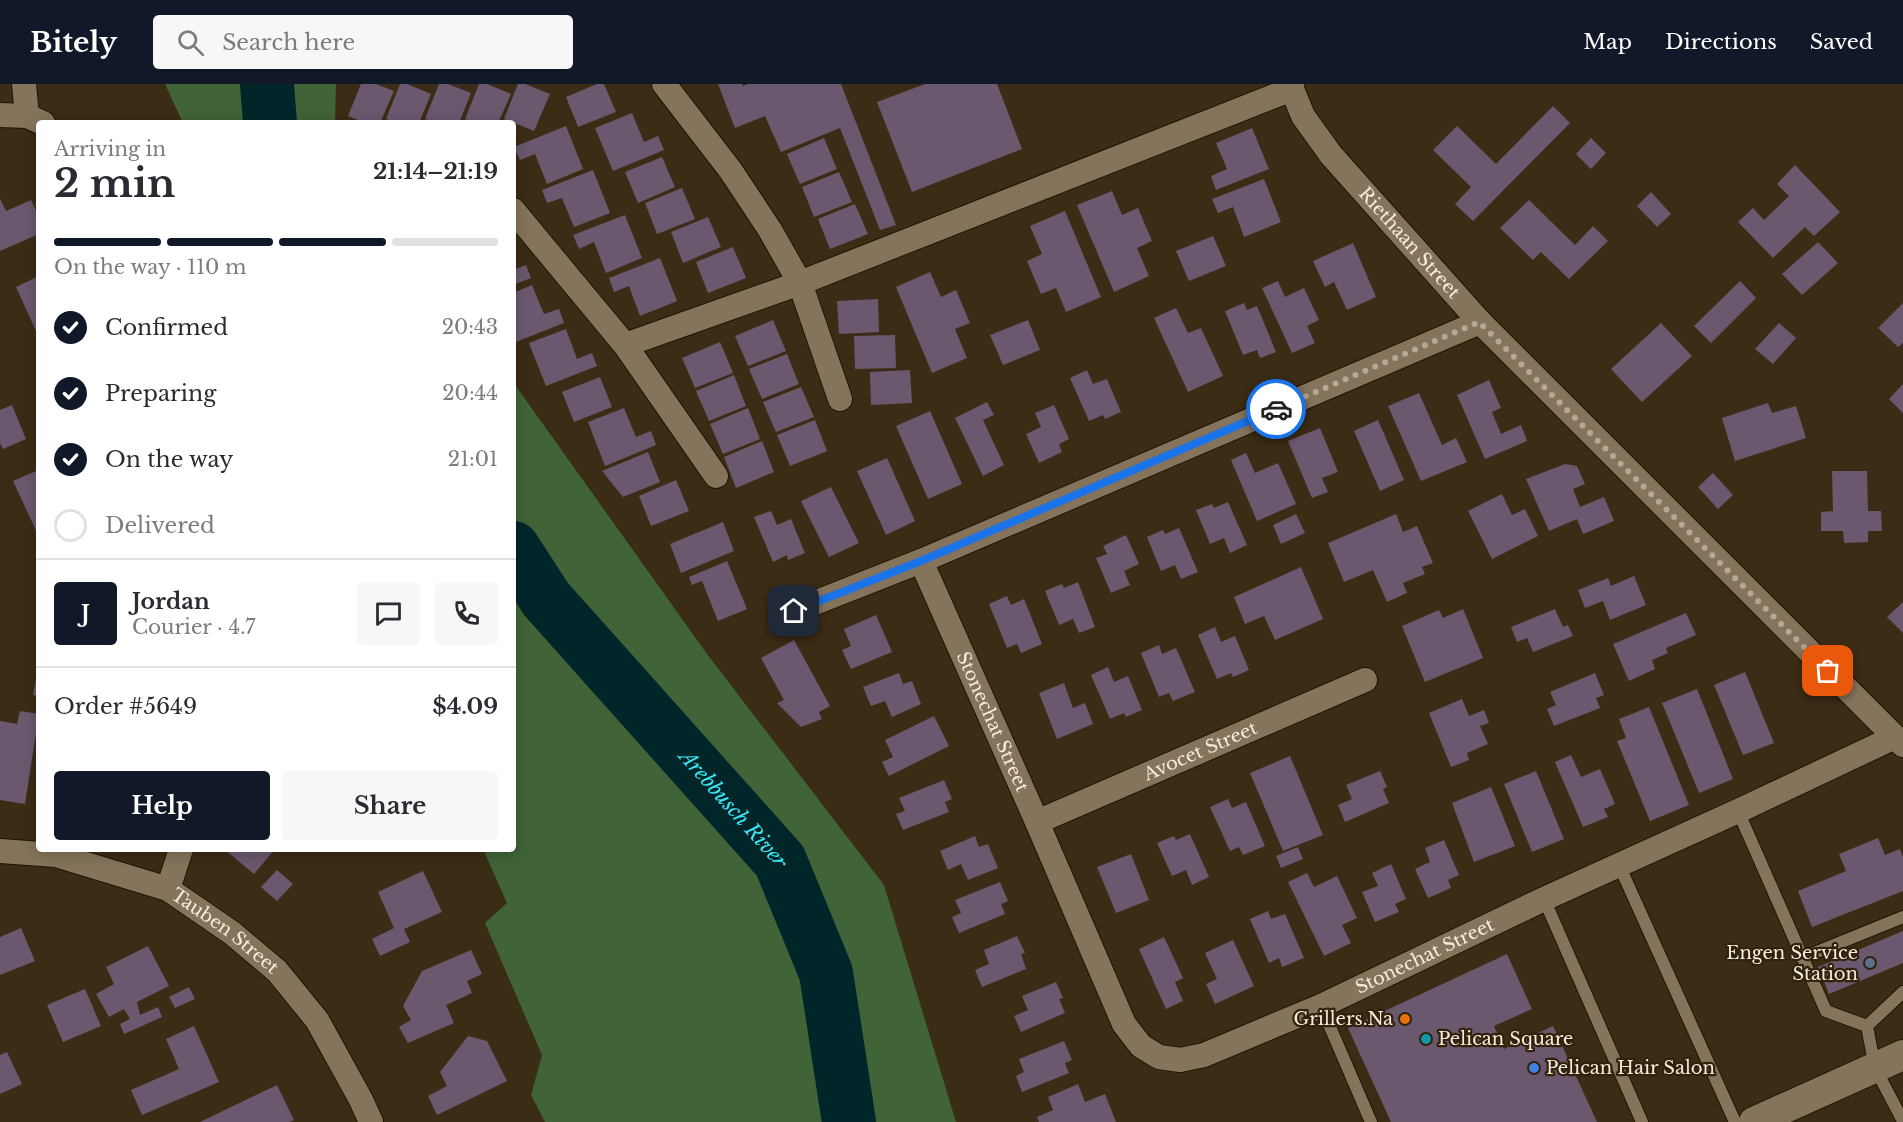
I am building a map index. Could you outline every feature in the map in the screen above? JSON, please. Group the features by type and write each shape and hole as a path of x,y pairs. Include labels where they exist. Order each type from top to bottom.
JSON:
{"street":[{"path":"0,115 35,119 24,84"},
{"path":"664,84 755,206 800,283 840,399"},
{"path":"625,345 800,283 1292,87"},
{"name":"Riethaan Street","path":"1292,87 1302,116 1331,155 1479,322 1899,741"},
{"path":"516,214 625,345 716,476"},
{"path":"794,611 921,561 1479,322"},
{"name":"Stonechat Street","path":"921,561 1124,1024 1141,1046 1159,1057 1180,1060 1204,1055 1320,1006 1544,899 1899,741"},
{"name":"Avocet Street","path":"1037,822 1365,681"},
{"name":"Tauben Street","path":"0,851 56,855 168,889 232,933 277,972 317,1020 371,1122"},
{"path":"168,889 180,852"},
{"path":"1754,1122 1903,1055"}],"lane":[{"path":"1738,811 1826,1011 1867,1026"},
{"path":"1619,865 1735,1122"},
{"path":"1544,899 1642,1122"},
{"path":"1802,958 1903,916"},
{"path":"1867,1026 1903,992"},
{"path":"1320,1006 1371,1122"},
{"path":"1867,1026 1875,1068 1903,1121"}],"green space":[{"path":"165,84 336,84 335,120 182,120"},
{"path":"516,386 707,654 884,885 956,1122 545,1122 531,1095 542,1055 485,923 507,903 484,852 516,852"}],"building":[{"path":"361,84 376,84 394,91 381,120 358,120 348,116"},
{"path":"400,84 407,84 431,94 420,120 386,119"},
{"path":"439,84 448,84 471,93 460,120 425,119"},
{"path":"479,84 487,84 511,94 499,120 465,119"},
{"path":"518,84 525,84 550,94 534,131 516,124 516,120 504,119"},
{"path":"597,84 604,84 616,112 578,127 566,97"},
{"path":"718,84 742,84 743,86 748,84 841,84 896,225 880,230 840,128 781,152 765,116 735,128"},
{"path":"925,84 997,84 1022,149 912,192 877,102"},
{"path":"1553,106 1570,123 1473,221 1455,204 1471,187 1433,150 1457,126 1496,164"},
{"path":"632,113 644,142 658,136 664,150 613,171 595,128"},
{"path":"566,126 583,169 547,184 535,154 520,160 516,146"},
{"path":"1252,128 1269,169 1216,190 1211,176 1227,169 1216,143"},
{"path":"824,138 837,169 800,184 787,154"},
{"path":"1591,138 1606,153 1591,169 1576,154"},
{"path":"662,157 675,187 638,203 625,172"},
{"path":"1795,165 1840,212 1814,236 1805,227 1773,258 1738,222 1753,208 1764,220 1789,196 1777,184"},
{"path":"593,170 610,213 574,227 562,198 547,203 542,190"},
{"path":"839,172 852,202 814,217 802,187"},
{"path":"1264,179 1281,222 1244,237 1233,207 1218,213 1212,199"},
{"path":"682,188 695,219 657,234 645,203"},
{"path":"1112,191 1122,215 1138,208 1152,241 1137,248 1149,276 1114,292 1077,205"},
{"path":"1651,192 1671,214 1657,227 1637,206"},
{"path":"0,199 6,211 31,200 36,211 36,235 0,251"},
{"path":"1529,200 1575,245 1593,226 1608,241 1569,279 1541,252 1533,260 1500,228"},
{"path":"855,204 868,234 830,249 818,219"},
{"path":"1065,211 1101,297 1066,312 1056,288 1041,294 1027,261 1042,254 1030,226"},
{"path":"625,215 642,258 606,273 594,242 579,249 573,235"},
{"path":"708,217 721,247 683,263 671,232"},
{"path":"1213,236 1226,266 1189,281 1176,251"},
{"path":"1818,242 1838,263 1802,295 1782,274"},
{"path":"1353,243 1376,297 1347,310 1334,282 1325,287 1313,261"},
{"path":"733,247 746,278 708,293 696,262"},
{"path":"660,258 677,301 640,316 629,286 614,292 609,278"},
{"path":"526,265 531,278 516,284 516,269"},
{"path":"930,272 941,297 956,290 970,323 955,329 967,358 932,373 896,287"},
{"path":"36,277 36,331 16,287"},
{"path":"1278,281 1285,297 1304,288 1319,320 1307,326 1315,343 1292,353 1262,288"},
{"path":"1740,281 1756,298 1711,343 1694,326"},
{"path":"532,285 544,314 559,309 564,323 516,342 516,292"},
{"path":"878,299 879,332 839,334 837,301"},
{"path":"1244,303 1247,310 1257,306 1276,352 1260,358 1257,350 1243,355 1225,311"},
{"path":"1903,303 1903,343 1898,347 1878,328"},
{"path":"1176,308 1188,333 1201,328 1223,376 1188,392 1154,318"},
{"path":"773,320 786,351 748,366 735,336"},
{"path":"1028,320 1040,350 1003,365 990,335"},
{"path":"1661,323 1692,356 1642,402 1611,369"},
{"path":"1779,323 1796,338 1773,364 1755,349"},
{"path":"566,329 577,359 592,353 597,366 546,386 529,343"},
{"path":"895,335 896,368 855,369 854,336"},
{"path":"720,342 733,373 695,388 682,358"},
{"path":"787,354 799,384 762,399 749,369"},
{"path":"910,370 912,403 871,405 870,372"},
{"path":"1087,370 1093,384 1107,379 1121,412 1105,419 1103,415 1089,421 1070,378"},
{"path":"734,375 746,406 709,421 696,391"},
{"path":"600,377 612,407 574,422 562,392"},
{"path":"1489,380 1501,408 1492,412 1501,434 1521,425 1527,441 1485,459 1457,395"},
{"path":"1903,384 1903,413 1889,399"},
{"path":"801,387 814,417 776,432 763,402"},
{"path":"1419,393 1442,445 1456,438 1467,462 1421,481 1388,406"},
{"path":"987,402 994,415 983,420 1004,465 983,476 955,418"},
{"path":"1768,403 1772,413 1796,406 1806,438 1735,461 1722,418"},
{"path":"12,405 26,439 3,449 0,443 0,410"},
{"path":"1054,405 1069,439 1059,444 1062,452 1039,463 1026,434 1041,427 1035,413"},
{"path":"624,408 636,437 651,431 656,445 605,466 588,422"},
{"path":"748,408 760,439 723,454 710,424"},
{"path":"930,411 962,484 928,499 896,426"},
{"path":"815,420 827,451 790,466 777,435"},
{"path":"1378,420 1404,480 1380,491 1354,431"},
{"path":"1320,428 1338,472 1322,478 1328,492 1312,498 1288,441"},
{"path":"762,441 774,472 736,488 724,457"},
{"path":"648,452 660,482 623,497 602,471"},
{"path":"1246,453 1255,473 1278,463 1296,504 1257,521 1231,460"},
{"path":"887,458 915,521 886,535 857,471"},
{"path":"1565,464 1577,466 1585,484 1573,489 1580,507 1604,497 1614,521 1583,534 1577,519 1549,531 1526,479"},
{"path":"36,471 36,531 13,481"},
{"path":"1832,471 1867,471 1868,511 1881,511 1882,531 1868,531 1868,542 1844,543 1843,531 1821,531 1821,512 1833,511"},
{"path":"1713,473 1733,495 1718,509 1698,487"},
{"path":"676,480 689,511 651,526 639,496"},
{"path":"831,487 859,543 829,557 801,501"},
{"path":"1502,494 1512,515 1525,509 1538,536 1492,559 1468,511"},
{"path":"1228,502 1247,545 1230,553 1224,538 1210,544 1196,510 1212,504 1214,508"},
{"path":"771,511 777,525 791,519 805,553 788,560 787,555 773,562 754,517"},
{"path":"1296,514 1305,533 1281,544 1273,525"},
{"path":"1396,514 1403,532 1417,526 1433,563 1422,567 1425,574 1403,583 1407,593 1387,602 1373,570 1344,582 1328,543"},
{"path":"723,522 734,551 681,573 670,544"},
{"path":"1179,528 1198,572 1181,579 1175,565 1161,571 1147,537 1163,530 1165,534"},
{"path":"1126,535 1139,564 1124,571 1130,585 1111,593 1096,558 1107,554 1103,546"},
{"path":"727,561 747,609 718,621 702,581 692,585 689,577"},
{"path":"1301,567 1323,619 1275,640 1264,616 1245,624 1234,597"},
{"path":"1634,576 1646,605 1610,620 1603,601 1585,608 1578,590 1608,578 1611,586"},
{"path":"1078,582 1095,627 1079,633 1073,619 1059,625 1045,591 1062,584 1064,588"},
{"path":"1007,596 1011,605 1024,599 1042,644 1021,653 1017,644 1007,648 989,604"},
{"path":"1903,602 1903,633 1887,617"},
{"path":"1463,609 1483,658 1425,682 1402,626 1439,610 1443,618"},
{"path":"1555,609 1563,627 1568,625 1573,636 1533,652 1527,638 1517,642 1511,627"},
{"path":"1686,613 1696,635 1666,648 1668,653 1652,660 1655,669 1629,681 1613,644"},
{"path":"876,615 892,652 851,669 842,650 851,646 844,629"},
{"path":"1215,627 1221,642 1235,636 1249,670 1233,677 1231,673 1217,679 1198,635"},
{"path":"794,640 830,706 819,712 822,719 801,727 777,703 784,700 761,658"},
{"path":"1159,645 1162,654 1176,648 1195,692 1173,701 1169,693 1159,697 1141,653"},
{"path":"1108,667 1114,682 1128,676 1142,710 1126,717 1124,713 1110,719 1091,675"},
{"path":"1745,672 1774,743 1743,755 1714,685"},
{"path":"899,673 903,684 912,681 921,704 892,717 885,701 871,706 863,687"},
{"path":"1595,673 1604,695 1596,698 1600,708 1554,726 1547,709 1556,705 1550,692"},
{"path":"36,679 36,696 33,695"},
{"path":"1064,683 1073,708 1085,703 1093,724 1057,739 1039,693"},
{"path":"1697,689 1733,779 1699,793 1662,703"},
{"path":"1462,699 1469,716 1484,710 1489,723 1480,726 1488,744 1467,753 1469,760 1451,767 1429,713"},
{"path":"1649,707 1689,805 1650,821 1617,741 1626,738 1619,719"},
{"path":"20,711 36,714 36,733 25,804 0,800 0,721 17,724"},
{"path":"934,716 949,746 889,776 882,762 893,757 885,740"},
{"path":"1571,755 1581,777 1600,769 1615,804 1604,809 1608,817 1583,827 1555,762"},
{"path":"1290,756 1323,835 1283,851 1250,773"},
{"path":"1380,771 1387,787 1383,789 1389,803 1345,822 1338,805 1352,799 1346,785"},
{"path":"1536,771 1564,839 1532,852 1504,784"},
{"path":"944,780 952,799 945,802 949,812 903,830 896,814 905,811 899,798"},
{"path":"1491,787 1515,846 1474,862 1452,803"},
{"path":"1228,799 1232,808 1246,802 1265,846 1243,855 1239,847 1230,851 1210,807"},
{"path":"1190,834 1209,877 1192,885 1186,870 1172,876 1157,843 1174,836 1176,840"},
{"path":"975,836 979,847 988,844 998,868 968,880 961,864 948,870 940,851"},
{"path":"1878,838 1885,855 1900,849 1903,857 1903,891 1812,927 1798,891 1846,871 1839,854"},
{"path":"1444,840 1459,875 1448,880 1451,888 1428,898 1415,869 1430,862 1425,848"},
{"path":"1298,847 1303,859 1281,868 1276,856"},
{"path":"228,852 272,852 254,874"},
{"path":"1131,854 1149,900 1116,913 1097,867"},
{"path":"1391,864 1406,899 1395,904 1399,912 1375,922 1362,892 1378,886 1372,873"},
{"path":"277,870 293,884 277,901 261,887"},
{"path":"423,871 442,912 404,929 410,942 380,956 372,939 394,928 378,892"},
{"path":"1307,873 1314,887 1337,876 1357,918 1342,925 1351,943 1324,956 1288,882"},
{"path":"1000,882 1008,901 1001,904 1005,914 959,933 952,917 961,913 955,900"},
{"path":"1268,911 1271,919 1285,914 1304,958 1282,967 1279,958 1269,963 1250,919"},
{"path":"21,928 35,961 0,975 0,937"},
{"path":"1903,931 1903,963 1829,994 1818,967"},
{"path":"1017,936 1025,953 1021,954 1026,969 982,987 975,970 989,964 984,950"},
{"path":"1164,937 1183,978 1175,982 1183,1001 1166,1009 1139,949"},
{"path":"1233,940 1254,986 1215,1004 1206,984 1217,979 1205,953"},
{"path":"148,946 169,986 137,1002 140,1015 158,1007 162,1017 124,1034 120,1024 130,1019 124,1009 109,1017 96,994 114,984 106,967"},
{"path":"471,950 482,974 467,981 472,993 446,1005 454,1023 408,1043 399,1027 411,1020 403,1006 422,971"},
{"name":"Pelican Square","path":"1507,954 1532,1009 1494,1026 1504,1049 1553,1026 1597,1122 1391,1122 1348,1028"},
{"path":"1056,982 1063,998 1059,999 1065,1013 1021,1032 1014,1016 1028,1010 1022,996"},
{"path":"189,987 195,999 175,1008 169,997"},
{"path":"85,989 101,1026 63,1042 47,1005"},
{"path":"194,1026 219,1082 142,1115 131,1090 179,1069 166,1039"},
{"path":"468,1036 487,1041 507,1081 437,1115 428,1096 447,1086 440,1072"},
{"path":"1064,1041 1072,1060 1065,1063 1069,1073 1022,1092 1016,1076 1024,1072 1019,1059"},
{"path":"7,1052 22,1084 0,1094 0,1055"},
{"path":"1078,1084 1085,1102 1105,1094 1116,1122 1039,1122 1037,1117 1053,1110 1048,1097"},
{"path":"277,1085 294,1120 289,1122 200,1122"}],"waterway":[{"name":"Arebbusch River","path":"267,84 270,120"},
{"name":"Arebbusch River","path":"516,553 546,599 780,861 826,973 849,1122"}],"way so far":[{"path":"1276,409 1479,322 1828,671"}],"place":[{"name":"Engen Service Station","path":"1870,963"},
{"name":"Grillers.Na","path":"1405,1019"},
{"name":"Pelican Square","path":"1426,1039"},
{"name":"Pelican Hair Salon","path":"1534,1068"}],"route":[{"path":"794,611 921,561 1276,409"}]}
